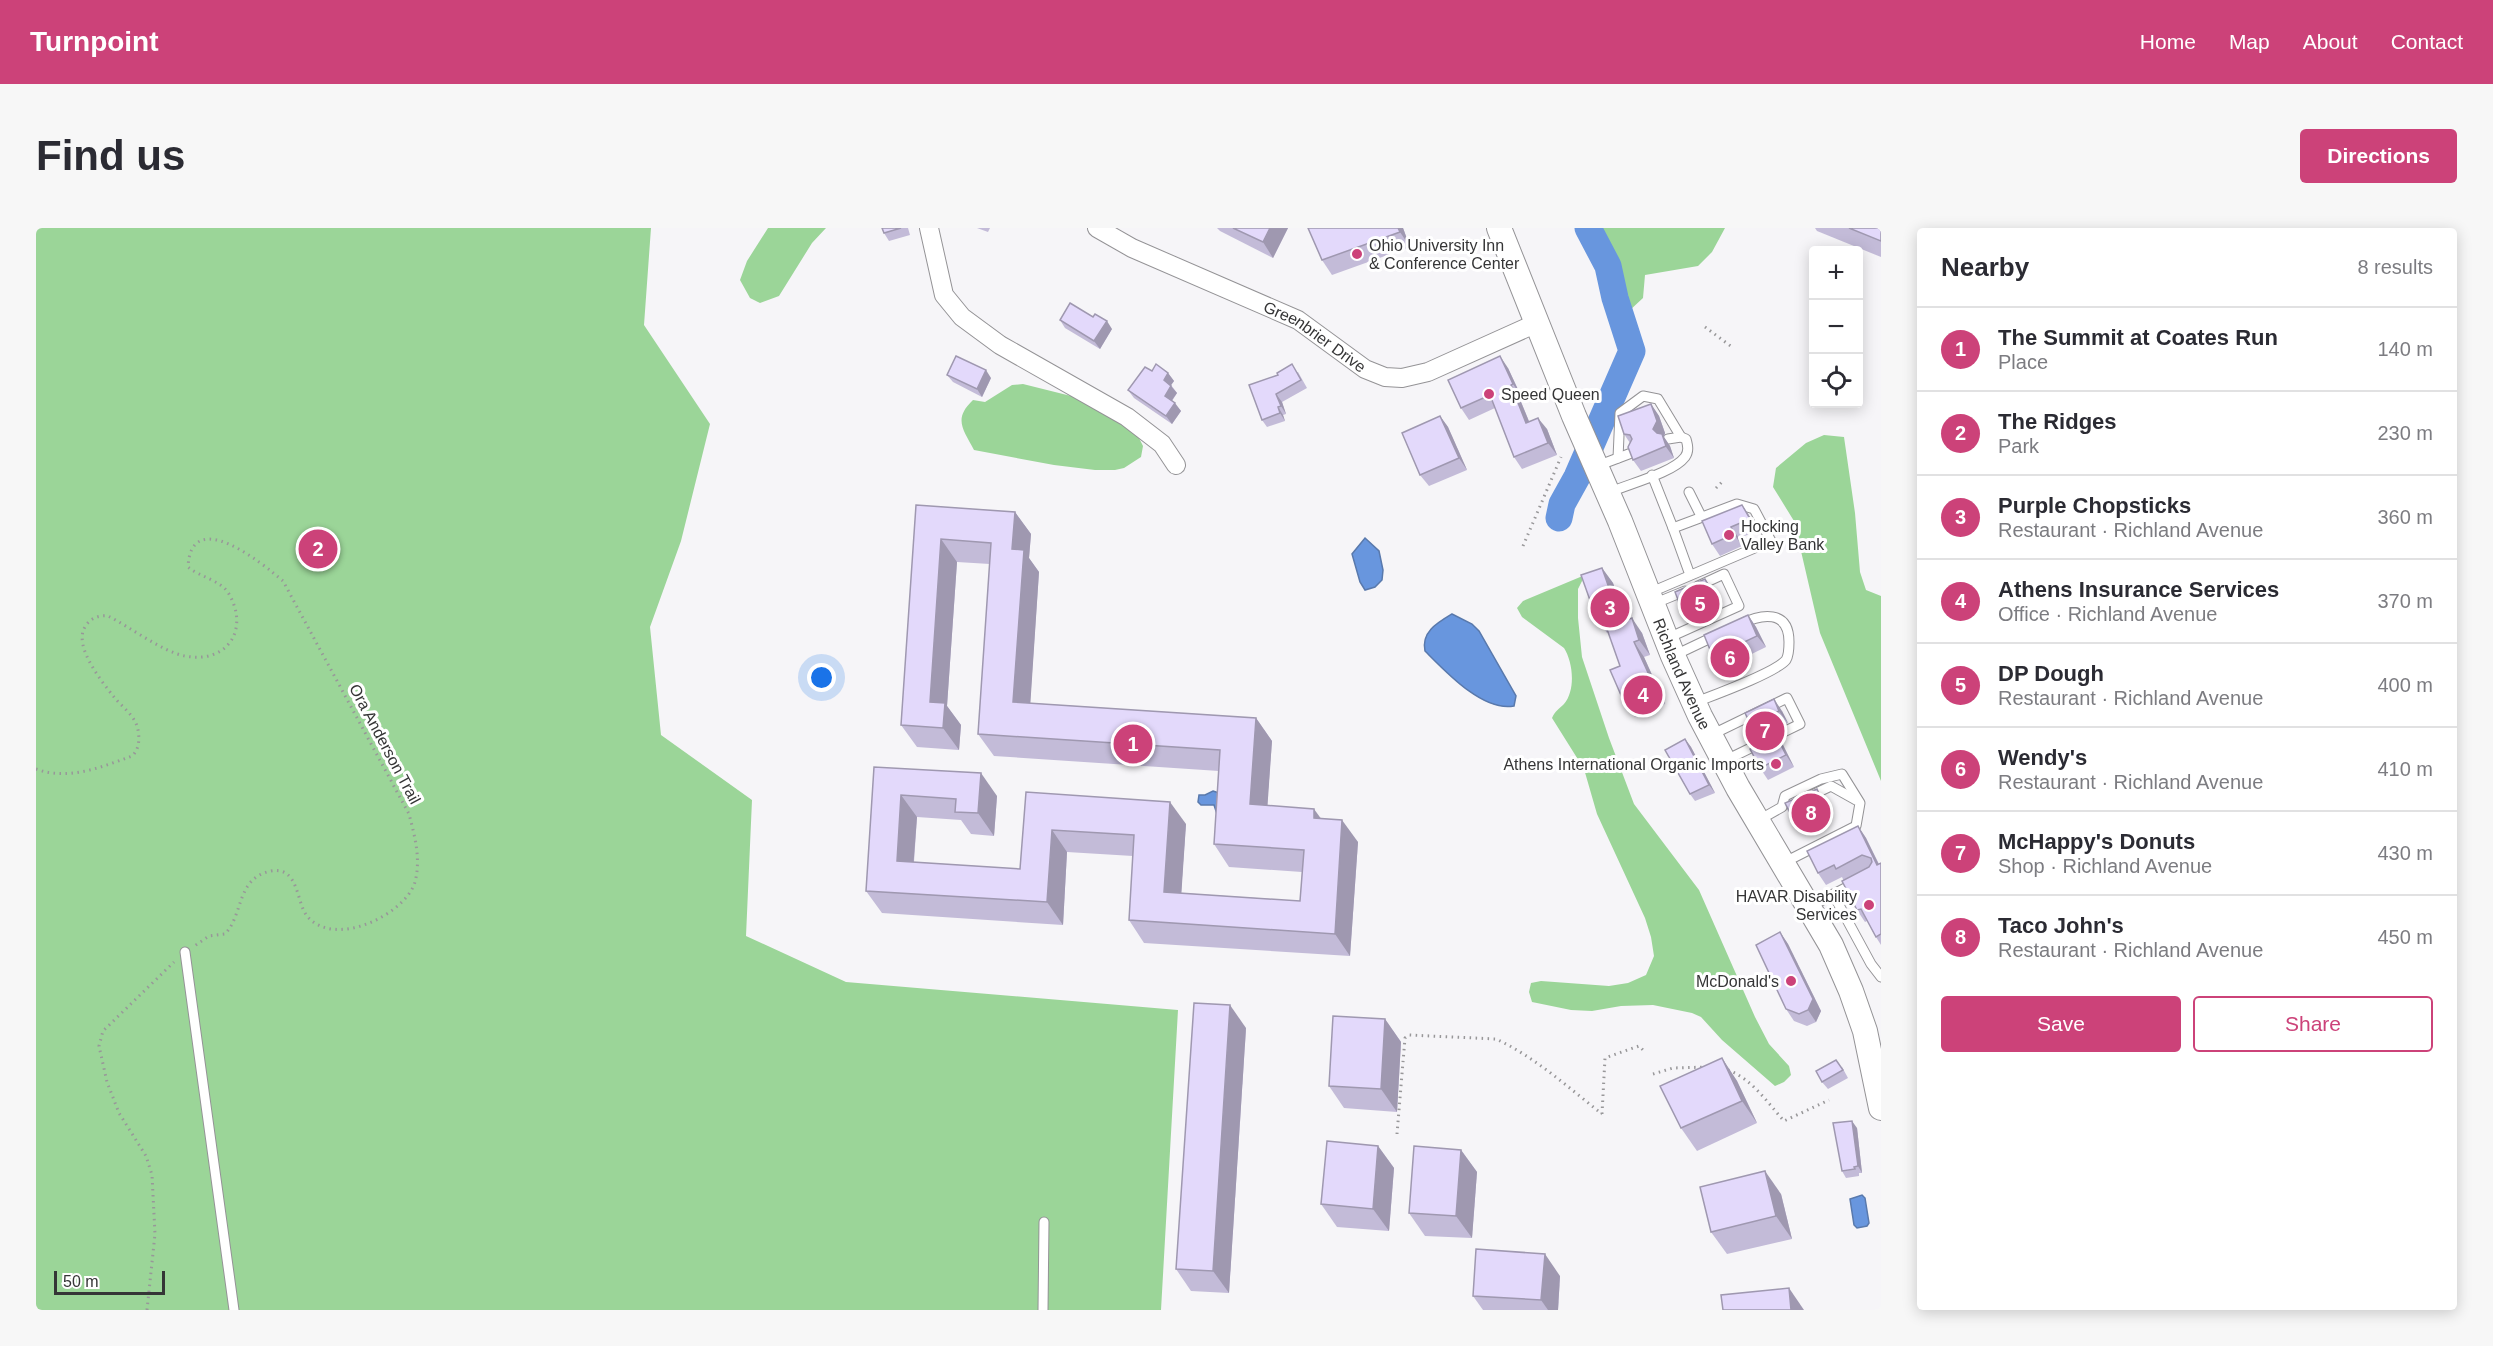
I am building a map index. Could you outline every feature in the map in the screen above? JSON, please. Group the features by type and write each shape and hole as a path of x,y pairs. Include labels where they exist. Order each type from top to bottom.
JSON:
{"main road":[{"name":"Richland Avenue","path":"1498,228 1584,438 1607,462 1608,493 1669,648 1694,703 1757,821 1831,945 1868,1030 1880,1095"}],"street":[{"path":"928,228 944,296 963,317 1000,345 1127,417 1162,444 1176,465"},
{"name":"Greenbrier Drive","path":"1097,228 1132,248 1298,320 1365,369 1385,377 1402,378 1428,372 1537,323"}],"lane":[{"path":"1607,462 1620,413 1643,396 1658,399 1681,436 1686,439 1689,447 1685,456 1675,466 1608,493"},
{"path":"1668,439 1681,436"},
{"path":"1607,462 1634,452"},
{"path":"1652,475 1690,575"},
{"path":"1689,492 1701,516"},
{"path":"1651,598 1690,575 1771,541 1754,509 1737,504 1673,528"},
{"path":"1651,598 1724,574 1739,606 1669,648"},
{"path":"1694,703 1769,671 1785,660 1789,652 1789,637 1784,624 1776,617 1764,615 1736,626"},
{"path":"1669,648 1726,631"},
{"path":"1710,735 1787,698 1800,724 1724,761"},
{"path":"1782,807 1785,796 1821,779 1842,774 1860,803 1856,826 1783,863"},
{"path":"1757,821 1782,807 1831,786 1844,791 1860,803"},
{"path":"1809,907 1863,878"},
{"path":"1833,894 1871,964 1881,977"},
{"path":"185,952 234,1310"},
{"path":"1043,1310 1044,1222"}],"path":[{"path":"1705,327 1732,347"},
{"path":"1523,546 1561,458"},
{"path":"1716,488 1724,480"},
{"name":"Ora Anderson Trail","path":"36,769 82,773 132,756 136,752 137,726 86,656 82,644 82,632 86,624 100,615 108,615 169,651 198,658 212,656 224,650 233,641 236,619 229,593 220,585 196,574 188,567 191,550 200,542 218,538 263,563 283,581 409,814 417,842 418,870 414,886 405,898 370,924 354,929 339,930 325,927 306,915 297,888 288,874 278,870 268,872 248,883 231,927 225,934 209,936 185,952 103,1031 99,1046 101,1063 119,1113 146,1156 152,1175 155,1234 147,1310"},
{"path":"1397,1134 1405,1038 1409,1035 1496,1039 1509,1045 1602,1114 1605,1058 1639,1046 1644,1051"},
{"path":"1653,1074 1673,1068 1713,1067"},
{"path":"1721,1068 1740,1075 1759,1092 1782,1123 1829,1100"}],"green space":[{"path":"36,228 651,228 644,325 710,424 681,541 650,627 661,735 752,800 746,936 846,982 1178,1010 1161,1310 36,1310"},
{"path":"768,228 826,228 812,243 779,296 760,303 750,298 740,280 747,261"},
{"path":"1587,228 1725,228 1712,252 1698,266 1645,275 1643,298 1629,311 1609,309 1606,291 1608,272 1593,246"},
{"path":"1023,384 1075,397 1096,405 1138,436 1143,446 1141,457 1124,468 1095,470 974,450 962,424 963,413 967,407 973,400 985,402 1012,385"},
{"path":"1824,435 1844,437 1855,513 1860,572 1866,590 1881,596 1881,781 1820,633 1794,521 1773,487 1776,468 1806,443"},
{"path":"1585,575 1578,589 1582,657 1609,738 1634,804 1699,890 1755,1017 1769,1044 1789,1066 1791,1075 1784,1082 1775,1086 1722,1040 1701,1017 1692,1013 1653,1005 1621,1006 1592,1011 1571,1010 1532,1002 1529,992 1531,983 1541,981 1609,986 1628,983 1646,975 1654,956 1645,918 1597,814 1584,769 1552,718 1568,698 1572,684 1567,654 1564,648 1522,617 1517,608 1523,601"}],"water":[{"path":"1365,538 1379,551 1383,570 1382,580 1375,587 1365,590 1360,582 1352,554"},
{"path":"1452,614 1472,624 1479,631 1516,696 1514,706 1490,703 1478,697 1454,679 1425,651 1425,638 1428,633"},
{"path":"1213,791 1219,793 1217,814 1214,805 1201,805 1198,802 1199,795"},
{"path":"1862,1195 1865,1198 1869,1223 1867,1226 1857,1228 1854,1225 1850,1199"}],"building":[{"path":"882,228 901,228 884,233"},
{"path":"1233,228 1270,228 1263,242"},
{"path":"1308,228 1398,228 1400,232 1322,260"},
{"path":"1849,228 1881,228 1881,241"},
{"path":"1070,303 1093,317 1095,314 1107,321 1094,341 1060,320"},
{"path":"956,356 986,370 977,389 947,375"},
{"path":"1500,356 1513,384 1511,385 1526,423 1538,418 1548,443 1514,457 1490,395 1461,408 1448,380"},
{"path":"1156,364 1168,373 1164,380 1171,386 1165,396 1175,403 1166,416 1128,390 1145,367 1152,371"},
{"path":"1292,364 1301,380 1276,394 1281,406 1278,407 1280,413 1262,420 1249,385 1278,375 1277,373"},
{"path":"1651,404 1657,421 1653,429 1662,434 1666,446 1633,460 1628,447 1632,439 1630,435 1624,434 1618,416"},
{"path":"1440,416 1459,458 1420,475 1402,433"},
{"path":"916,505 1015,512 1012,549 1024,550 1013,702 1256,718 1250,804 1314,809 1314,818 1342,820 1335,934 1129,920 1134,835 1052,830 1047,902 866,891 874,767 981,773 978,813 955,812 956,799 901,795 897,861 1020,869 1026,792 1170,802 1164,892 1300,901 1304,850 1214,844 1220,750 978,734 991,543 941,539 930,702 945,703 943,728 901,725"},
{"path":"1742,505 1750,519 1731,527 1734,534 1712,544 1702,521"},
{"path":"1602,568 1621,622 1632,618 1639,640 1634,642 1655,688 1624,702 1610,670 1620,666 1602,615 1596,617 1581,575"},
{"path":"1705,579 1715,599 1683,613 1675,592"},
{"path":"1748,615 1757,636 1713,657 1704,635"},
{"path":"1774,699 1779,711 1751,725 1745,713"},
{"path":"1773,729 1786,755 1760,768 1750,749 1760,744 1757,737"},
{"path":"1685,739 1709,785 1690,794 1665,750"},
{"path":"1817,789 1825,808 1795,823 1785,803"},
{"path":"1858,826 1877,865 1881,863 1881,934 1876,937 1861,909 1857,910 1842,881 1869,867 1872,862 1871,858 1862,855 1836,869 1834,865 1818,873 1807,851"},
{"name":"McDonald's","path":"1780,932 1813,999 1808,1010 1799,1014 1786,1009 1756,945"},
{"path":"1194,1003 1230,1005 1213,1271 1176,1269"},
{"path":"1333,1016 1385,1019 1381,1089 1329,1086"},
{"path":"1722,1058 1742,1101 1681,1128 1660,1086"},
{"path":"1836,1060 1843,1070 1822,1082 1816,1071"},
{"path":"1852,1121 1858,1166 1854,1167 1855,1169 1842,1171 1833,1123"},
{"path":"1327,1141 1378,1146 1373,1209 1321,1204"},
{"path":"1414,1146 1461,1150 1456,1216 1409,1213"},
{"path":"1765,1171 1776,1216 1711,1232 1700,1187"},
{"path":"1476,1249 1545,1254 1541,1300 1473,1296"},
{"path":"1789,1288 1791,1310 1723,1310 1721,1295"}],"waterway":[{"path":"1559,518 1562,504 1577,477 1632,351 1615,298 1608,266 1588,228"}],"place":[{"name":"Ohio University Inn & Conference Center","path":"1357,254"},
{"name":"Speed Queen","path":"1489,394"},
{"name":"Hocking Valley Bank","path":"1729,535"},
{"name":"The Ridges","path":"318,549"},
{"name":"DP Dough","path":"1700,604"},
{"name":"Purple Chopsticks","path":"1610,608"},
{"name":"Wendy's","path":"1730,658"},
{"name":"Athens Insurance Services","path":"1643,695"},
{"name":"McHappy's Donuts","path":"1765,731"},
{"name":"The Summit at Coates Run","path":"1133,744"},
{"name":"Athens International Organic Imports","path":"1776,764"},
{"name":"Taco John's","path":"1811,813"},
{"name":"HAVAR Disability Services","path":"1869,905"},
{"name":"McDonald's","path":"1791,981"}]}
